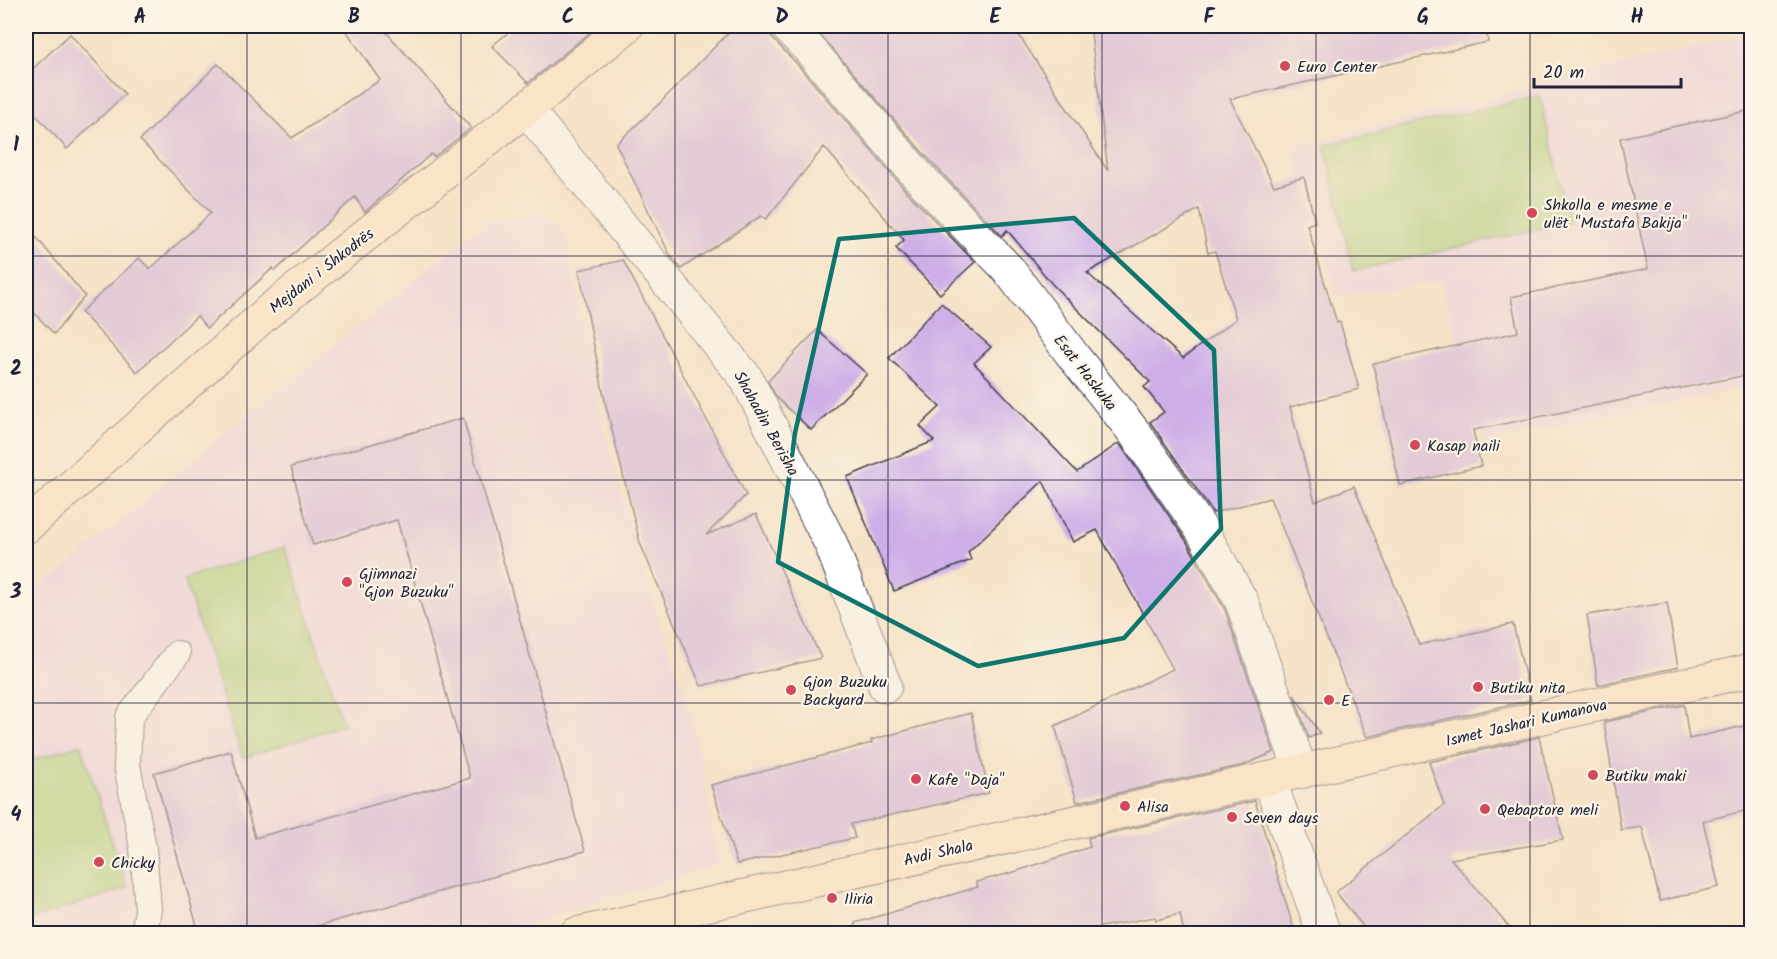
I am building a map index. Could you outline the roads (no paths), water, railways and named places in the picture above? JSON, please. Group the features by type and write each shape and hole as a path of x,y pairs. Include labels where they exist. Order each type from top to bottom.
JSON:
{"street":[{"name":"Mejdani i Shkodrës","path":"26,527 270,310 526,109 627,26"},
{"name":"Esat Haskuka","path":"787,26 919,177 1008,269 1134,432 1201,529 1242,602 1301,772"},
{"name":"Shahadin Berisha","path":"526,109 746,378 831,544 885,686"},
{"name":"Ismet Jashari Kumanova","path":"1301,772 1752,670"},
{"name":"Avdi Shala","path":"577,933 1301,772"},
{"path":"1269,779 1324,933"}],"lane":[{"path":"144,933 148,909 143,848 128,765 129,717 177,654"}],"place":[{"name":"Euro Center","path":"1285,66"},
{"name":"Shkolla e mesme e ulët \"Mustafa Bakija\"","path":"1532,213"},
{"name":"Kasap naili","path":"1415,445"},
{"name":"Gjimnazi \"Gjon Buzuku\"","path":"347,582"},
{"name":"Butiku nita","path":"1478,687"},
{"name":"Gjon Buzuku Backyard","path":"791,690"},
{"name":"E","path":"1329,700"},
{"name":"Butiku maki","path":"1593,775"},
{"name":"Kafe \"Daja\"","path":"916,779"},
{"name":"Alisa","path":"1125,806"},
{"name":"Qebaptore meli","path":"1485,809"},
{"name":"Seven days","path":"1232,817"},
{"name":"Chicky","path":"99,862"},
{"name":"Iliria","path":"832,898"}]}
